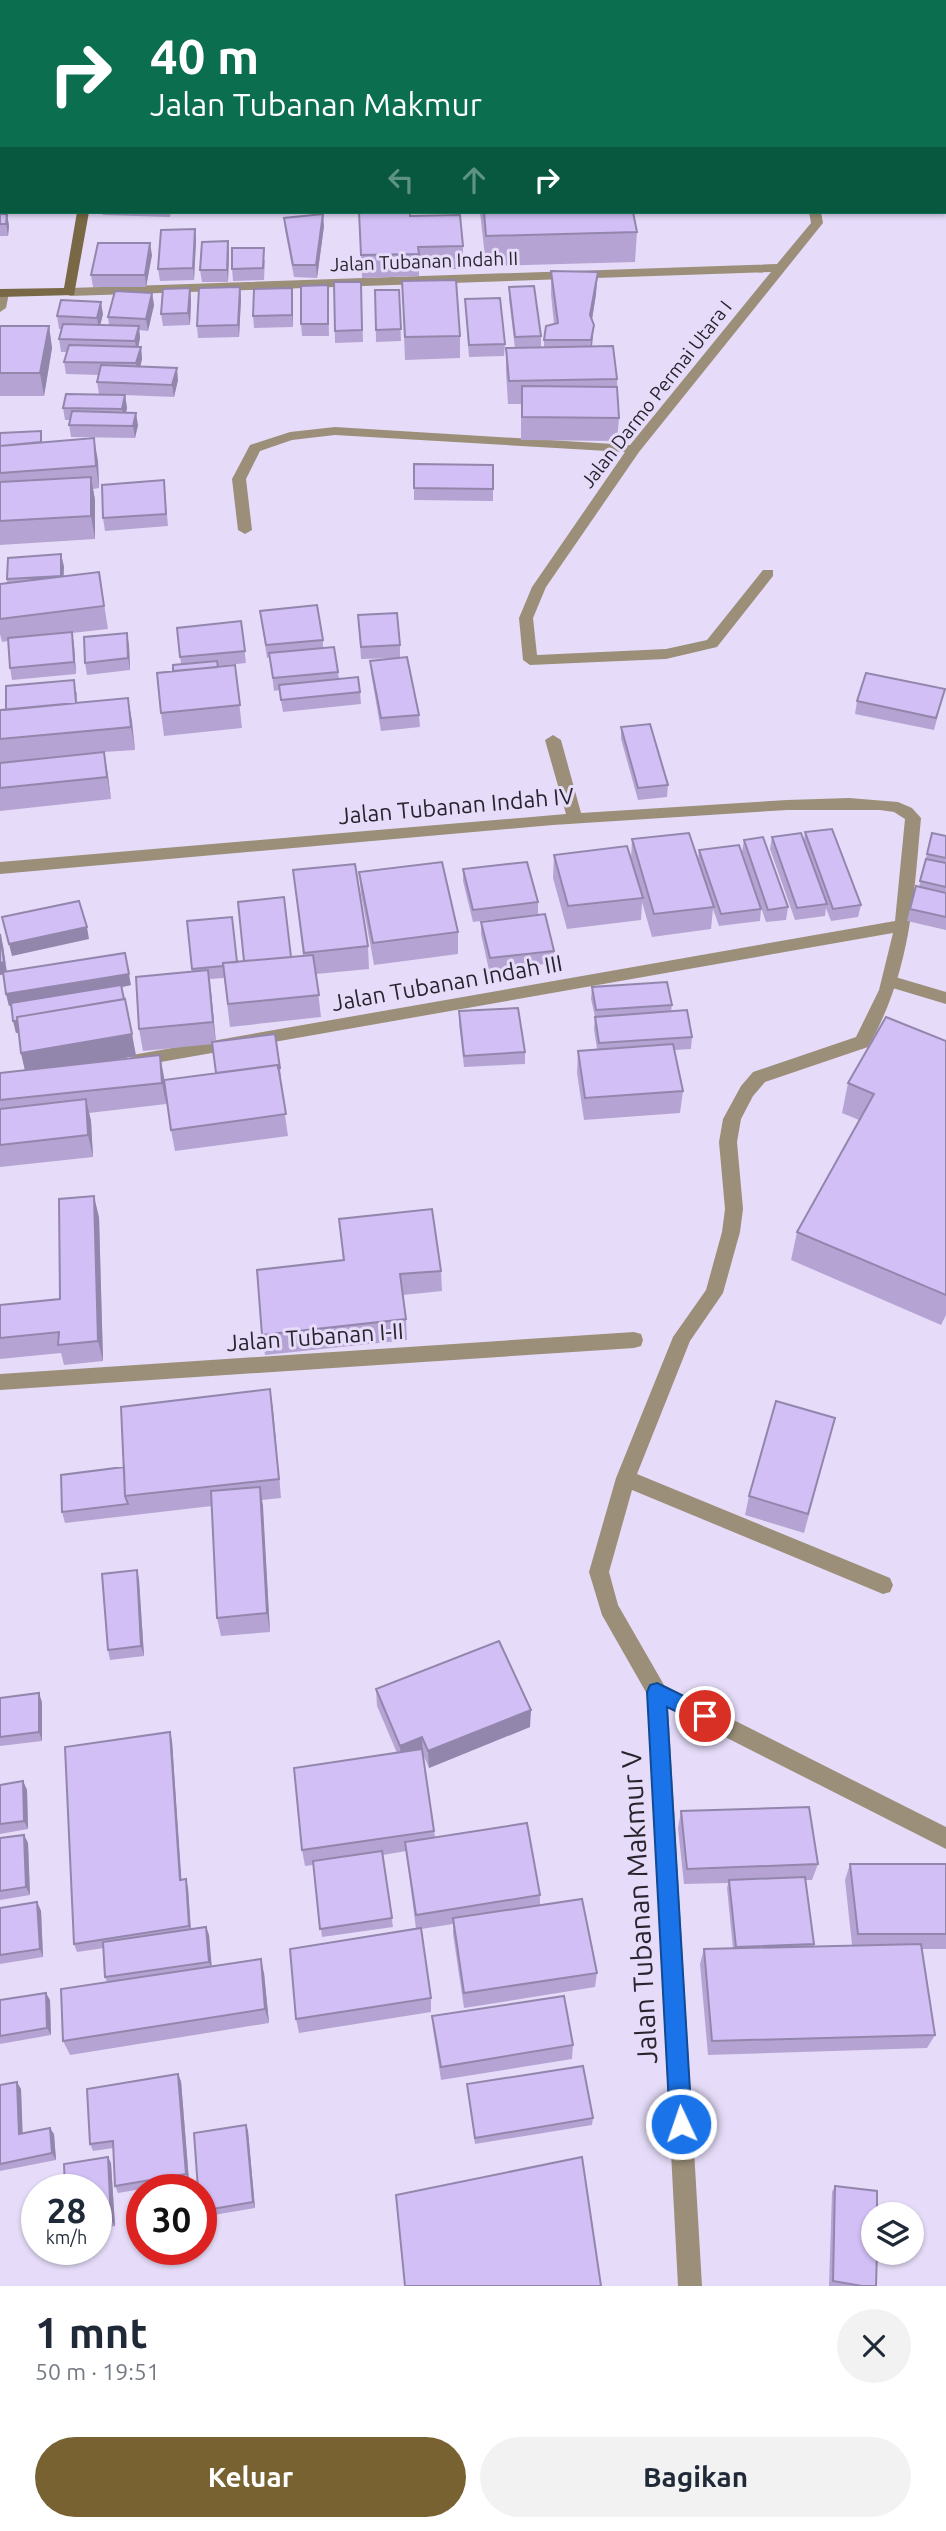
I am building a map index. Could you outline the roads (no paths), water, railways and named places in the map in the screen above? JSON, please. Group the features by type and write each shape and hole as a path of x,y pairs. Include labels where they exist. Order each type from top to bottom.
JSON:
{"street":[{"path":"0,308 2,293 70,292 83,214"},
{"name":"Jalan Darmo Permai Utara I","path":"768,573 712,644 666,654 530,660 526,618 539,587 634,449 817,223 815,214"},
{"name":"Jalan Tubanan Indah II","path":"70,292 779,268"},
{"path":"245,530 239,479 255,448 290,436 335,431 634,449"},
{"path":"553,740 575,818"},
{"name":"Jalan Tubanan Indah IV","path":"0,868 575,818 815,805 900,807 913,818 902,926"},
{"path":"902,926 892,982 862,1042 759,1077 747,1091 732,1119 728,1142 734,1209 731,1231 714,1293 682,1337 626,1478 599,1572 608,1608 657,1692 946,1838"},
{"name":"Jalan Tubanan Indah III","path":"118,1064 902,926"},
{"path":"892,982 946,998"},
{"name":"Jalan Tubanan I-II","path":"0,1382 634,1340"},
{"path":"626,1478 883,1585"},
{"name":"Jalan Tubanan Makmur V","path":"657,1692 690,2286"}]}
